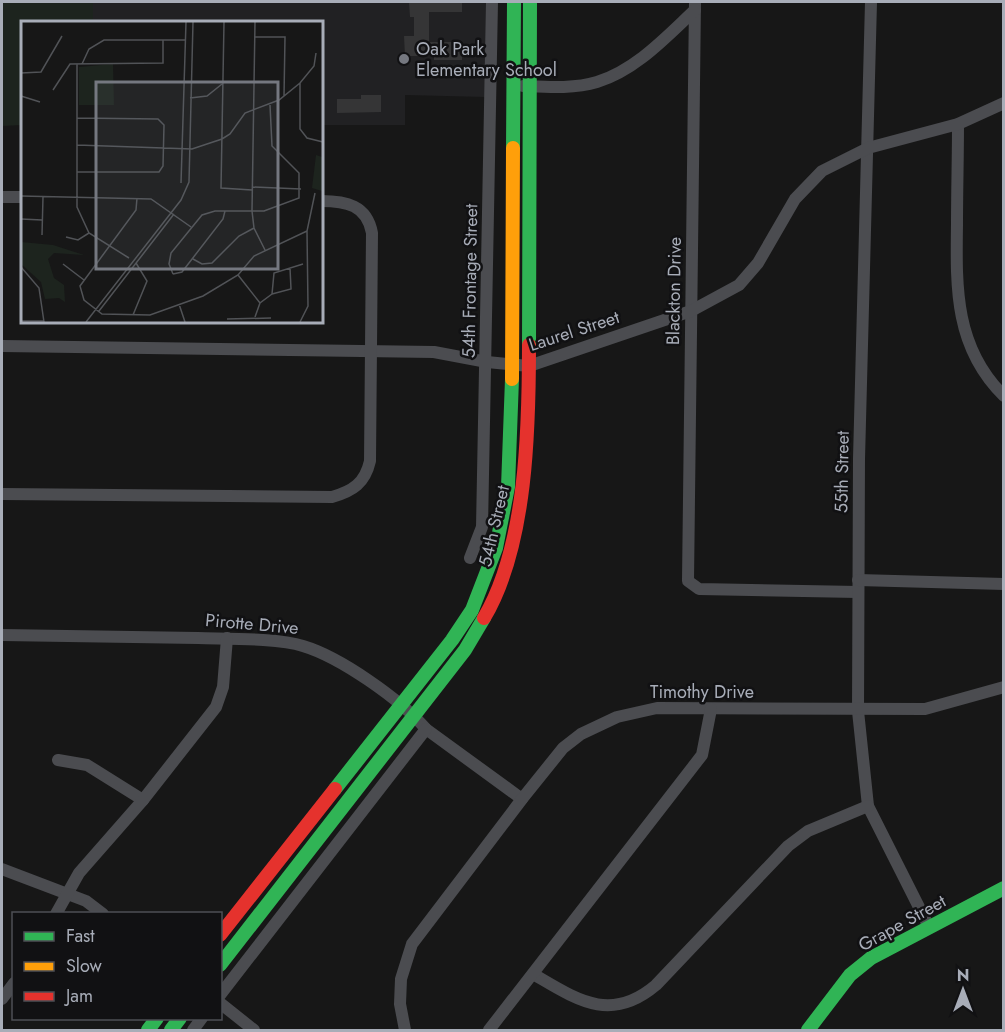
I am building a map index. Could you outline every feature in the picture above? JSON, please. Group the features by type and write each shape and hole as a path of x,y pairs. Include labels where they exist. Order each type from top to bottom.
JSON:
{"main road":[{"name":"54th Street","path":"222,932 452,640 472,610 496,548 508,488 512,365 514,2"},
{"name":"54th Street","path":"222,962 465,650 488,613 510,553 522,490 529,366 530,2"},
{"name":"Grape Street","path":"808,1030 850,975 871,958 1004,888"}],"street":[{"name":"54th Frontage Street","path":"470,558 482,527 487,362 492,2"},
{"name":"55th Street","path":"871,2 858,586 858,711 868,806 929,927"},
{"path":"513,86 567,86 597,82 609,77 646,56 695,6"},
{"name":"Blackton Drive","path":"695,6 688,581 699,589 858,586"},
{"name":"Laurel Street","path":"2,346 434,352 487,362 529,366 691,311 739,285 758,263 795,200 822,171 868,148 958,123 1004,103"},
{"path":"958,123 956,289 971,349 990,383 1004,396"},
{"path":"2,197 21,197"},
{"path":"2,494 333,497 348,493 359,486 370,461 372,233 369,220 361,210 347,202 322,201"},
{"path":"858,586 1004,584"},
{"name":"Pirotte Drive","path":"2,635 227,639 301,645 333,658 522,799"},
{"path":"57,912 79,873 143,800 216,707 223,687 227,639"},
{"name":"Timothy Drive","path":"405,1030 399,1004 401,979 412,944 563,748 581,734 604,722 643,710 925,709 1004,687"},
{"path":"489,1030 702,755 711,709"},
{"path":"222,992 426,729"},
{"path":"58,760 87,765 143,800"},
{"path":"533,974 586,1003 608,1006 639,997 656,985 788,846 808,831 868,806"},
{"path":"2,869 65,895 86,901 100,912"},
{"path":"2,999 12,986"},
{"path":"222,1005 254,1030"}],"shaded area":[{"path":"2,2 93,2 93,21 21,21 21,125 2,126"},
{"name":"Oak Park Elementary School","path":"93,2 487,2 486,97 405,95 405,125 322,125 322,21 93,21"}],"building":[{"path":"409,2 462,2 462,12 429,12 429,42 462,42 462,60 434,60 434,56 405,56 404,36 414,36 414,17 410,17"},
{"path":"361,95 381,95 381,112 337,113 337,99 361,99"}],"traffic: fast":[{"path":"513,148 514,2"},
{"path":"529,345 530,2"},
{"path":"335,789 452,640 472,610 496,548 508,487 512,379"},
{"path":"222,962 465,650 484,618"},
{"path":"808,1030 850,975 871,958 1004,888"},
{"path":"148,1030 156,1020"},
{"path":"171,1030 178,1020"}],"traffic: slow":[{"path":"512,379 513,148"}],"traffic: jam":[{"path":"484,618 498,589 517,522 526,448 529,345"},
{"path":"222,932 335,789"}],"place":[{"name":"Oak Park Elementary School","path":"404,59"}]}
